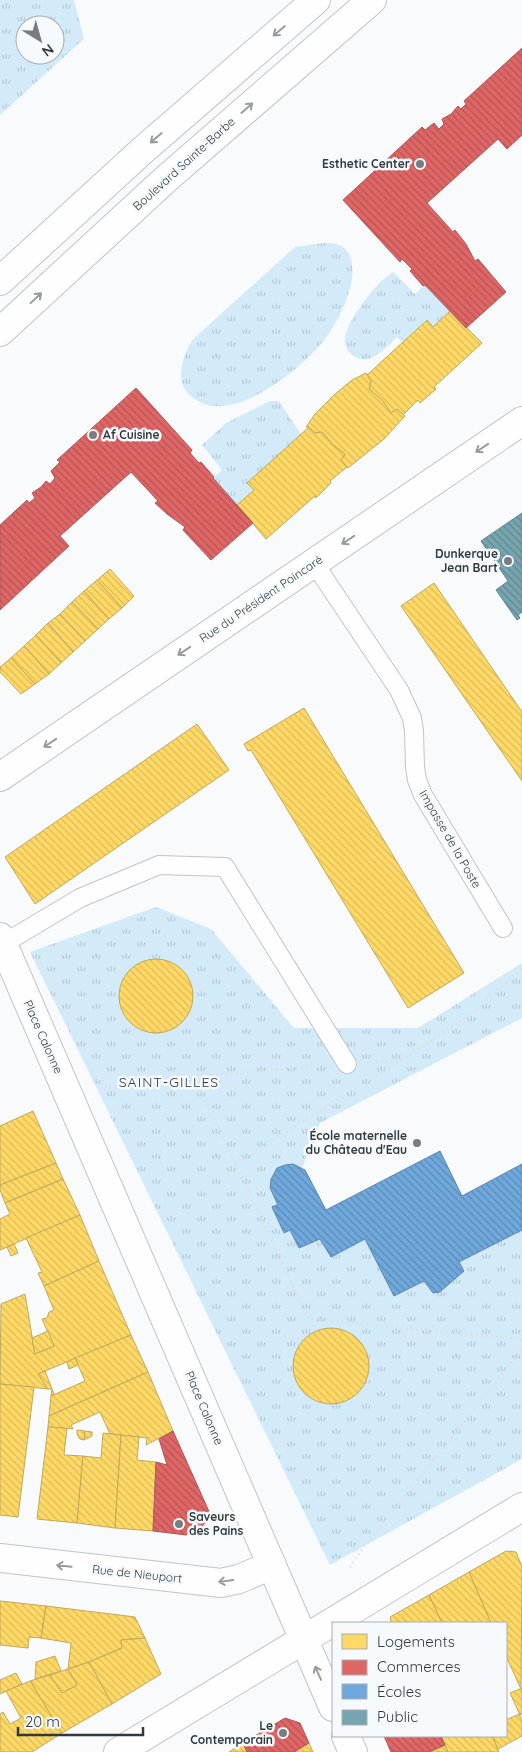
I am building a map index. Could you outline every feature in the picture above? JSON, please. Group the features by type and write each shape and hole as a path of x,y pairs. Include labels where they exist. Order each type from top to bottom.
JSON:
{"street":[{"path":"0,281 143,150 316,0"},
{"name":"Boulevard Sainte-Barbe","path":"0,332 166,179 372,0"},
{"name":"Rue du Président Poincaré","path":"0,777 522,421"},
{"name":"Place Calonne","path":"2,940 332,1705"},
{"path":"118,1752 522,1507"},
{"name":"Rue de Nieuport","path":"0,1558 221,1583 239,1579 272,1565"},
{"path":"346,1737 353,1752"}],"lane":[{"name":"Impasse de la Poste","path":"314,563 406,703 414,731 417,780 423,795 503,928"},
{"name":"Place Calonne","path":"2,940 80,898 158,865 225,867 347,1064"}],"path":[{"path":"369,1080 467,1017 522,969"},
{"path":"68,1093 194,1076 402,1060"},
{"path":"194,1076 309,1319 522,1339"},
{"path":"235,1163 352,1091"},
{"path":"350,1568 360,1552 522,1350"}],"green space":[{"path":"0,0 74,0 84,39 65,56 65,15 15,15 15,65 55,65 0,115"},
{"path":"323,243 337,244 344,248 350,257 352,281 337,320 314,352 281,380 261,393 241,402 221,406 203,404 188,393 184,387 181,374 186,352 192,340 295,247"},
{"path":"393,272 415,294 425,285 450,311 433,327 426,320 402,342 397,337 381,352 369,359 356,357 349,352 346,345 345,337 348,329 357,311 371,292"},
{"path":"270,401 279,401 301,434 247,483 254,490 237,505 213,478 222,470 202,445 226,423"},
{"path":"156,907 211,929 294,1028 418,1028 522,963 522,1018 320,1123 302,1168 292,1164 282,1165 271,1178 272,1194 278,1205 272,1208 284,1233 290,1230 299,1248 320,1239 331,1257 365,1239 394,1296 424,1281 434,1292 443,1291 464,1271 459,1262 522,1230 522,1459 330,1565 30,952"}],"building: Logements":[{"path":"450,311 482,343 434,387 436,389 420,403 418,400 403,415 397,409 391,413 382,400 369,389 371,381 367,375 427,320 433,327"},
{"path":"366,373 371,381 369,389 382,400 391,413 397,409 405,416 384,439 348,468 341,460 345,454 333,445 322,432 315,433 309,427 306,427 315,414 334,395 352,380"},
{"path":"309,427 315,433 322,432 333,445 345,454 341,460 347,467 330,481 331,483 316,498 315,496 266,539 237,505 254,490 247,483"},
{"path":"110,569 134,596 122,608 97,580"},
{"path":"97,580 122,608 109,619 84,591"},
{"path":"434,583 522,712 522,781 401,606"},
{"path":"84,591 109,619 98,629 72,602"},
{"path":"72,602 98,629 85,641 60,614"},
{"path":"60,614 85,641 73,652 48,623"},
{"path":"48,623 73,652 61,663 36,635"},
{"path":"36,635 61,663 49,674 24,646"},
{"path":"24,646 49,674 35,684 11,658"},
{"path":"11,658 35,684 21,694 0,672 0,667"},
{"path":"304,708 464,973 408,1008 251,750 248,751 244,744"},
{"path":"197,724 229,770 35,904 5,857"},
{"path":"149,959 163,959 177,965 187,975 193,989 191,1010 177,1027 163,1033 149,1033 135,1027 125,1017 119,1003 119,989 125,975 135,965"},
{"path":"33,1111 56,1163 0,1185 0,1126"},
{"path":"56,1163 63,1179 5,1203 0,1185"},
{"path":"63,1179 80,1215 0,1250 0,1219 10,1214 5,1203"},
{"path":"80,1215 99,1261 44,1286 38,1273 42,1272 26,1238"},
{"path":"14,1244 18,1253 11,1256 7,1247"},
{"path":"99,1261 131,1335 38,1374 48,1389 0,1384 1,1304 25,1294 35,1354 54,1346 42,1319 47,1318 49,1312 54,1310 44,1286"},
{"path":"331,1328 345,1331 358,1339 366,1352 369,1366 366,1380 358,1393 345,1401 331,1404 317,1401 304,1393 296,1380 293,1366 296,1352 304,1339 317,1331"},
{"path":"48,1331 54,1346 35,1354 32,1338"},
{"path":"131,1335 148,1372 49,1416 51,1396 85,1381 75,1358"},
{"path":"75,1358 78,1365 69,1369 67,1362"},
{"path":"45,1371 54,1394 51,1396 52,1389 48,1389 38,1374"},
{"path":"148,1372 173,1431 146,1445 147,1438 110,1434 100,1412 71,1425 73,1429 48,1427 49,1416"},
{"path":"0,1384 34,1387 18,1517 0,1515"},
{"path":"48,1427 67,1428 64,1455 83,1456 77,1523 37,1519"},
{"path":"77,1430 85,1431 84,1440 80,1439"},
{"path":"85,1431 92,1432 92,1436 84,1440"},
{"path":"103,1433 121,1435 115,1528 77,1523 83,1456 101,1458"},
{"path":"121,1435 139,1437 137,1460 156,1462 153,1531 115,1528"},
{"path":"506,1551 516,1552 522,1567 521,1689 507,1658 507,1622 491,1622 469,1572"},
{"path":"469,1572 491,1622 442,1622 429,1595"},
{"path":"429,1595 442,1622 392,1622 390,1617"},
{"path":"0,1601 46,1606 41,1638 29,1637 28,1648 0,1645"},
{"path":"46,1606 135,1617 145,1638 121,1640 122,1648 68,1669 71,1643 41,1638"},
{"path":"145,1638 161,1674 112,1704 89,1662 122,1648 121,1640"},
{"path":"55,1656 61,1671 35,1679 36,1662"},
{"path":"89,1662 112,1704 62,1733 30,1681 50,1675 62,1693 77,1685 68,1669"},
{"path":"68,1669 77,1685 62,1693 50,1675"},
{"path":"16,1673 22,1684 0,1694 0,1680"},
{"path":"30,1681 62,1733 32,1752 0,1752 0,1714 3,1712 10,1724 21,1718 6,1691"},
{"path":"522,1688 522,1714 520,1715 510,1693"},
{"path":"519,1714 522,1721 522,1736 498,1749 492,1737 507,1737 507,1720"},
{"path":"441,1737 492,1737 499,1752 448,1752"},
{"path":"243,1743 247,1752 229,1752"},
{"path":"309,1743 313,1752 294,1752"},
{"path":"445,1745 448,1752 429,1752"}],"building: Commerces":[{"path":"522,48 522,135 507,149 498,139 427,203 453,232 455,230 466,244 475,261 478,259 506,292 466,328 425,285 423,286 410,271 412,269 402,259 400,262 343,200 422,127 425,130 434,123 439,129 444,124 442,119 451,114 458,106 461,109 466,104 464,101"},
{"path":"136,388 192,450 190,453 199,463 201,462 253,523 211,560 183,530 185,527 155,503 158,501 131,472 60,536 69,546 0,610 0,525 27,500 29,503 35,498 32,493 46,481 50,484 55,478 51,471 60,462 57,460"},
{"path":"173,1431 211,1516 200,1529 186,1535 153,1531 156,1462 167,1465 159,1439"},
{"name":"Le Contemporain","path":"285,1718 300,1723 309,1743 294,1752 247,1752 243,1743"},
{"path":"384,1737 441,1737 445,1745 429,1752 391,1752"}],"building: Écoles":[{"path":"440,1151 462,1196 522,1164 522,1230 459,1262 464,1271 440,1292 433,1293 424,1281 394,1296 365,1239 331,1257 320,1239 299,1248 290,1230 284,1233 272,1207 278,1205 270,1188 271,1179 277,1168 285,1165 293,1164 305,1170 326,1210"}],"building: Public":[{"name":"Dunkerque Jean Bart","path":"522,513 522,612 518,615 520,618 517,620 496,590 508,581 481,541"}],"place":[{"name":"Esthetic Center","path":"420,164"},
{"name":"Af Cuisine","path":"93,435"},
{"name":"Dunkerque Jean Bart","path":"508,561"},
{"name":"École maternelle du Château d'Eau","path":"417,1143"},
{"name":"Saveurs des Pains","path":"179,1524"},
{"name":"Le Contemporain","path":"283,1733"}],"district":[{"name":"SAINT-GILLES","path":"169,1082"}]}
